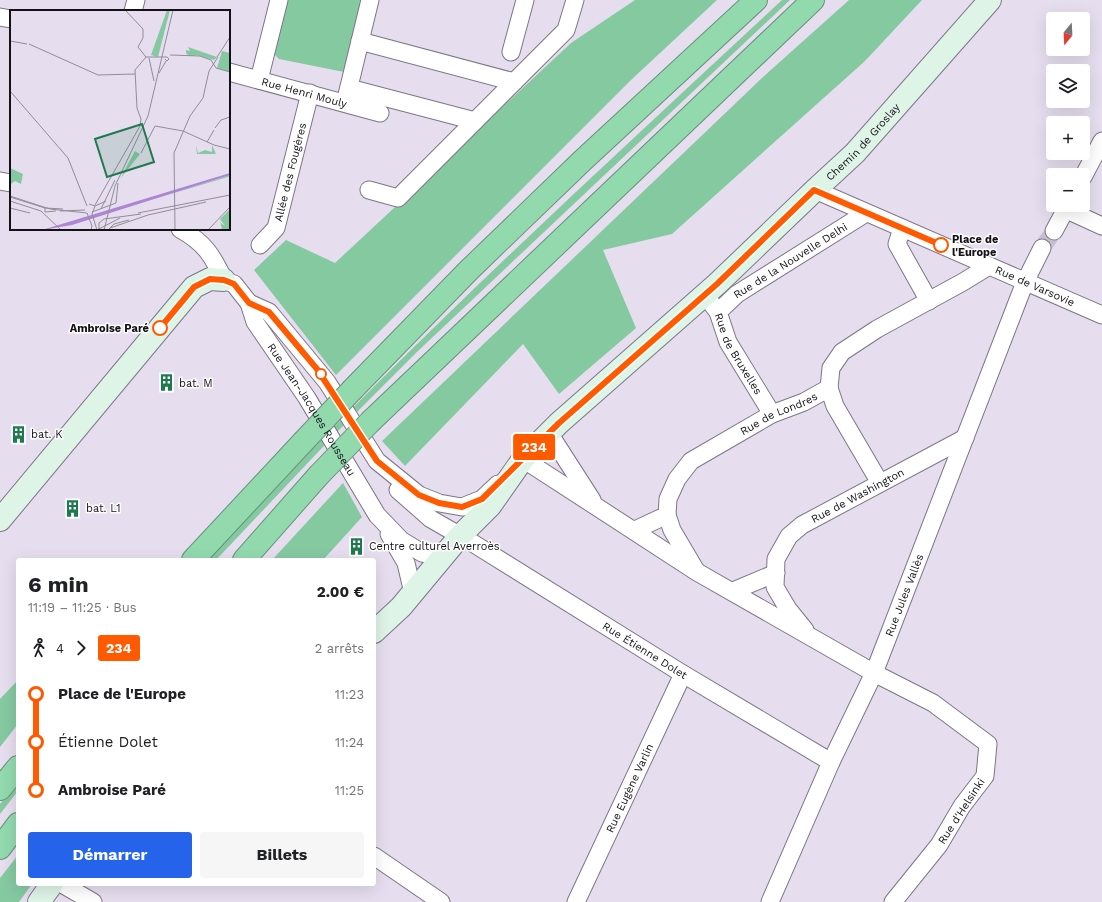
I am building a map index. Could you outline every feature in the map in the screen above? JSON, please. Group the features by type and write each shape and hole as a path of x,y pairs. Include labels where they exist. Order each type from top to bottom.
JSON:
{"highway":[{"path":"195,558 303,442 497,243 582,161 756,0"},
{"path":"246,558 318,476 372,420 813,0"},
{"path":"0,789 16,769"},
{"path":"0,848 16,827"}],"street":[{"path":"133,10 136,0"},
{"path":"259,80 280,0"},
{"path":"370,0 347,96 475,121"},
{"path":"511,52 525,0"},
{"path":"369,190 398,198 566,30 575,0"},
{"name":"Chemin de Groslay","path":"376,630 413,593 442,556 490,506 523,459 549,433 711,303 814,190 855,153 990,0"},
{"path":"0,17 10,20"},
{"path":"360,41 514,82"},
{"name":"Rue Henri Mouly","path":"230,72 310,93 347,96 380,113"},
{"name":"Allée des Fougères","path":"260,245 276,228 310,93"},
{"path":"1087,168 1102,141"},
{"path":"0,181 10,183"},
{"name":"Rue de Varsovie","path":"814,190 1102,315"},
{"path":"1054,231 1064,212"},
{"path":"1076,212 1102,226"},
{"name":"Rue de la Nouvelle Delhi","path":"711,303 737,294 866,213"},
{"path":"902,228 897,244 929,301"},
{"path":"182,230 195,239 212,256 224,280"},
{"name":"Rue Jules Vallès","path":"770,902 831,762 874,673 1025,282 1042,248"},
{"name":"Rue de Londres","path":"667,515 668,499 677,479 691,461 772,414 804,402 829,388 831,368 842,352 877,329 989,266"},
{"path":"0,520 194,287 210,279 224,280"},
{"name":"Rue Jean-Jacques Rousseau","path":"224,280 234,284 249,303 255,322 306,398 378,515 406,563 413,593"},
{"name":"Rue Jean-Jacques Rousseau","path":"249,303 269,312 317,369 377,461 401,494 431,519 460,536"},
{"name":"Rue de Bruxelles","path":"711,303 728,342 772,414"},
{"path":"829,388 835,406 880,483"},
{"path":"549,433 596,505"},
{"name":"Rue de Washington","path":"811,638 788,609 775,587 776,560 789,536 802,524 965,438"},
{"name":"Rue Jean-Jacques Rousseau","path":"377,461 419,495 439,503 462,507 482,499 523,459"},
{"name":"Rue de Washington","path":"523,459 635,530 697,572 874,673"},
{"name":"Rue Jean-Jacques Rousseau","path":"378,515 401,540 422,553 442,556"},
{"path":"635,530 667,515 672,530 697,572"},
{"name":"Rue Étienne Dolet","path":"460,536 683,674 831,762"},
{"path":"733,592 776,573"},
{"name":"Rue d'Helsinki","path":"874,673 933,704 988,744 985,776 962,806 939,845 892,902"},
{"name":"Rue Eugène Varlin","path":"576,902 683,674"},
{"path":"376,857 441,902"},
{"path":"39,902 51,886"},
{"path":"65,886 93,902"}],"green space":[{"path":"287,0 363,0 344,72 279,59 275,55"},
{"path":"635,0 717,0 631,80 336,375 254,270 286,240 335,263 571,43"},
{"path":"782,0 790,0 418,351 338,431 218,558 210,558 346,415 489,274"},
{"path":"849,0 922,0 865,61 672,234 603,250 636,328 559,394 523,344 405,466 382,441 763,77"},
{"path":"343,483 362,517 325,558 274,558"},
{"path":"16,682 16,727 0,747 0,699"},
{"path":"16,784 16,794 0,814 0,804"},
{"path":"16,858 16,886 31,886 19,902 0,902 0,878"}],"tunnel":[{"path":"1042,248 1054,231"}],"bus line":[{"name":"234","path":"160,328 194,287 202,282 210,279 224,280 234,284 249,303 269,312 317,369 327,382 377,461 419,495 439,503 462,507 482,499 559,423 717,284 814,190 941,245"}],"place":[{"name":"Place de l'Europe","path":"941,245"},
{"name":"Ambroise Paré","path":"160,328"},
{"name":"bat. M","path":"166,383"},
{"name":"bat. K","path":"18,434"},
{"name":"bat. L1","path":"73,508"},
{"name":"Centre culturel Averroès","path":"356,546"}]}
